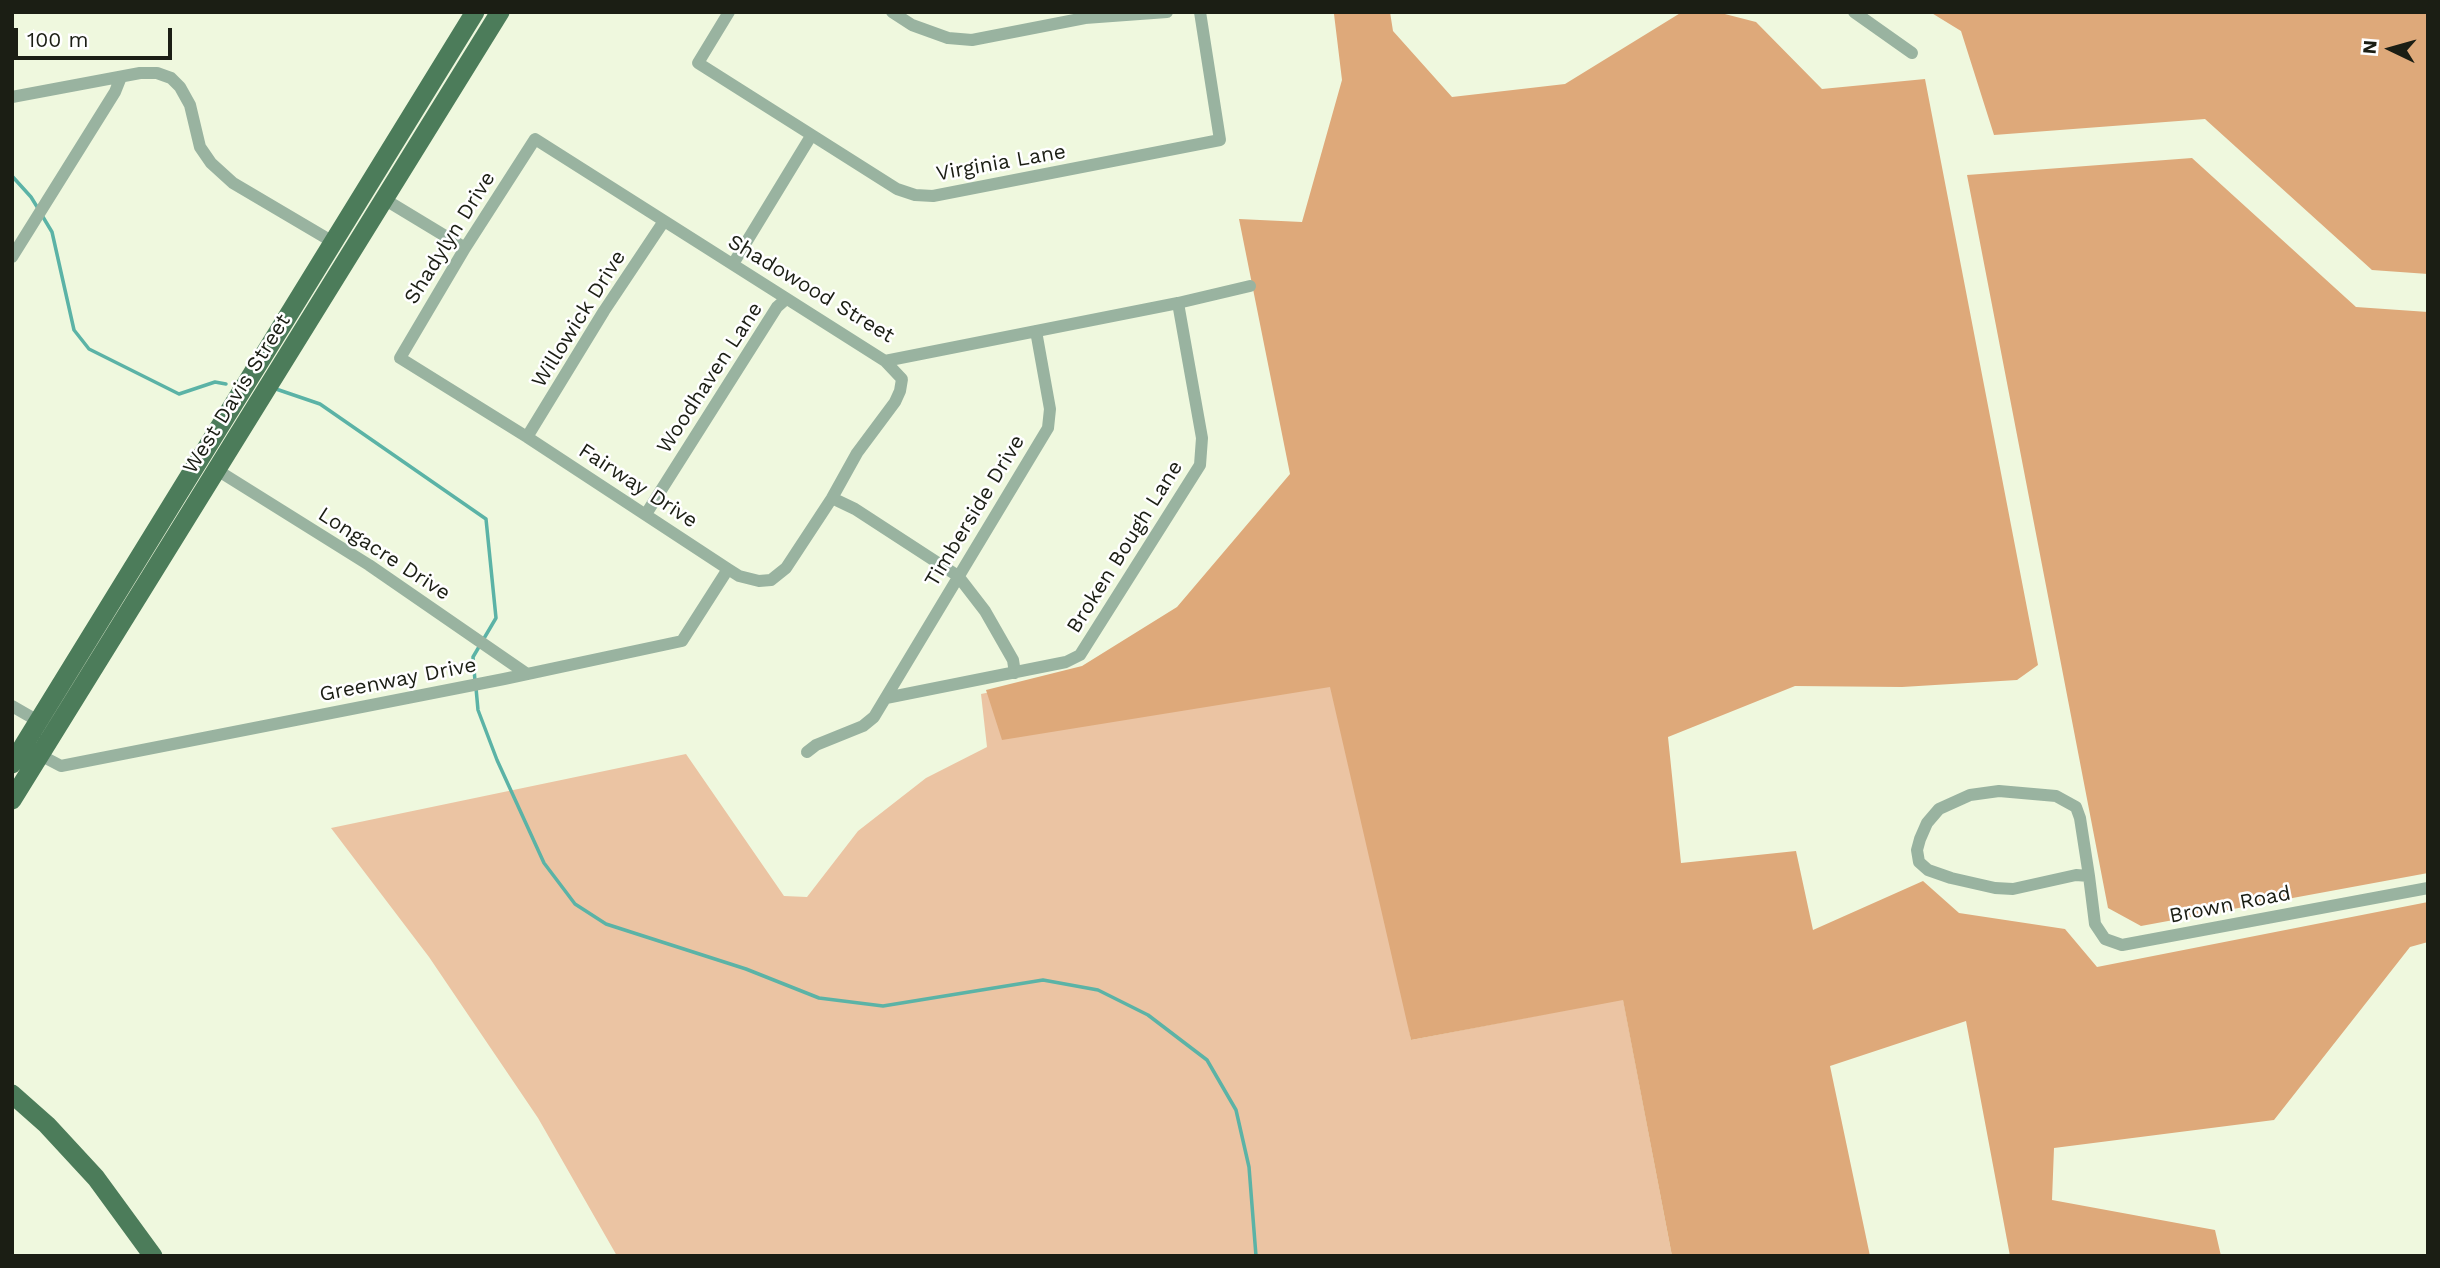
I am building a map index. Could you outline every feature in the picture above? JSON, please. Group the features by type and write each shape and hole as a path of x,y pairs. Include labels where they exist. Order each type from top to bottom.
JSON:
{"main road":[{"name":"West Davis Street","path":"12,764 475,12"},
{"path":"459,77 462,58 489,12"},
{"name":"West Davis Street","path":"12,800 500,12"},
{"path":"384,200 380,194 380,181 419,116 421,100"},
{"path":"295,345 299,322 339,256 339,248 333,242"},
{"path":"217,470 212,462 212,453 257,380 258,363"},
{"path":"12,1094 47,1125 96,1178 153,1256"}],"street":[{"name":"Virginia Lane","path":"729,12 698,63 898,189 915,195 933,196 1220,140 1199,12"},
{"path":"892,12 912,25 948,38 972,40 1084,18 1167,12"},
{"path":"1854,12 1912,53"},
{"path":"12,97 121,77 157,73 171,78 180,87 190,106 200,147 211,163 233,183 333,242"},
{"path":"16,251 115,92 121,77"},
{"path":"733,264 811,136"},
{"name":"Shadowood Street","path":"535,139 885,360 1178,303 1250,286"},
{"name":"Shadylyn Drive","path":"400,358 465,248 535,139"},
{"path":"384,200 465,248"},
{"name":"Willowick Drive","path":"527,437 604,311 664,221"},
{"name":"Woodhaven Lane","path":"646,514 777,307 786,299"},
{"name":"Broken Bough Lane","path":"886,698 1066,662 1080,655 1200,465 1202,438 1178,303"},
{"name":"Timberside Drive","path":"807,752 816,745 863,726 874,717 1048,428 1051,409 1036,331"},
{"name":"Fairway Drive","path":"400,358 527,437 739,576 759,581 771,580 786,568 832,498"},
{"path":"885,360 902,379 900,391 895,402 857,453 832,498 855,509 958,576 985,611 1013,660 1015,673"},
{"name":"Longacre Drive","path":"217,470 369,565 527,674"},
{"name":"Greenway Drive","path":"40,755 61,766 504,680 682,641 728,569"},
{"path":"12,706 38,722"},
{"name":"Brown Road","path":"2088,876 2076,875 2013,889 1996,888 1928,870 1919,862 1917,850 1927,823 1939,810 1970,795 2019,791 2056,796 2076,807 2080,818 2095,924 2105,939 2122,945 2428,888"}],"shaded area":[{"path":"1390,12 1393,31 1452,97 1565,84 1682,12 1717,12 1756,22 1822,89 1925,79 2038,665 2017,680 1902,687 1795,686 1668,737 1681,863 1796,851 1813,930 1923,881 1959,913 2065,929 2097,967 2428,902 2428,942 2410,947 2274,1120 2054,1148 2052,1200 2215,1230 2221,1256 2010,1256 1966,1021 1830,1066 1870,1256 1672,1256 1623,1000 1411,1040 1330,687 1002,740 986,690 1082,666 1177,607 1290,474 1239,219 1302,222 1342,80 1334,14"},
{"path":"1930,12 2428,12 2428,274 2372,270 2205,119 1994,135 1961,31"},
{"path":"2192,158 2356,307 2428,312 2428,873 2141,926 2108,908 1967,175"},
{"path":"1335,621 1411,1040 1623,999 1672,1256 617,1256 538,1118 429,957 331,828 686,754 784,896 807,897 858,831 926,778 987,747 981,694"}],"waterway":[{"path":"12,176 39,210"},
{"path":"43,217 52,232 74,330 89,349 179,394 215,382 226,384"},
{"path":"276,389 320,404 486,519 496,618 473,657 475,681"},
{"path":"476,688 478,710 497,760 544,863 575,904 606,924 746,969 819,998 883,1006 1043,980 1098,990 1148,1015 1207,1060 1236,1110 1249,1167 1256,1256"}]}
